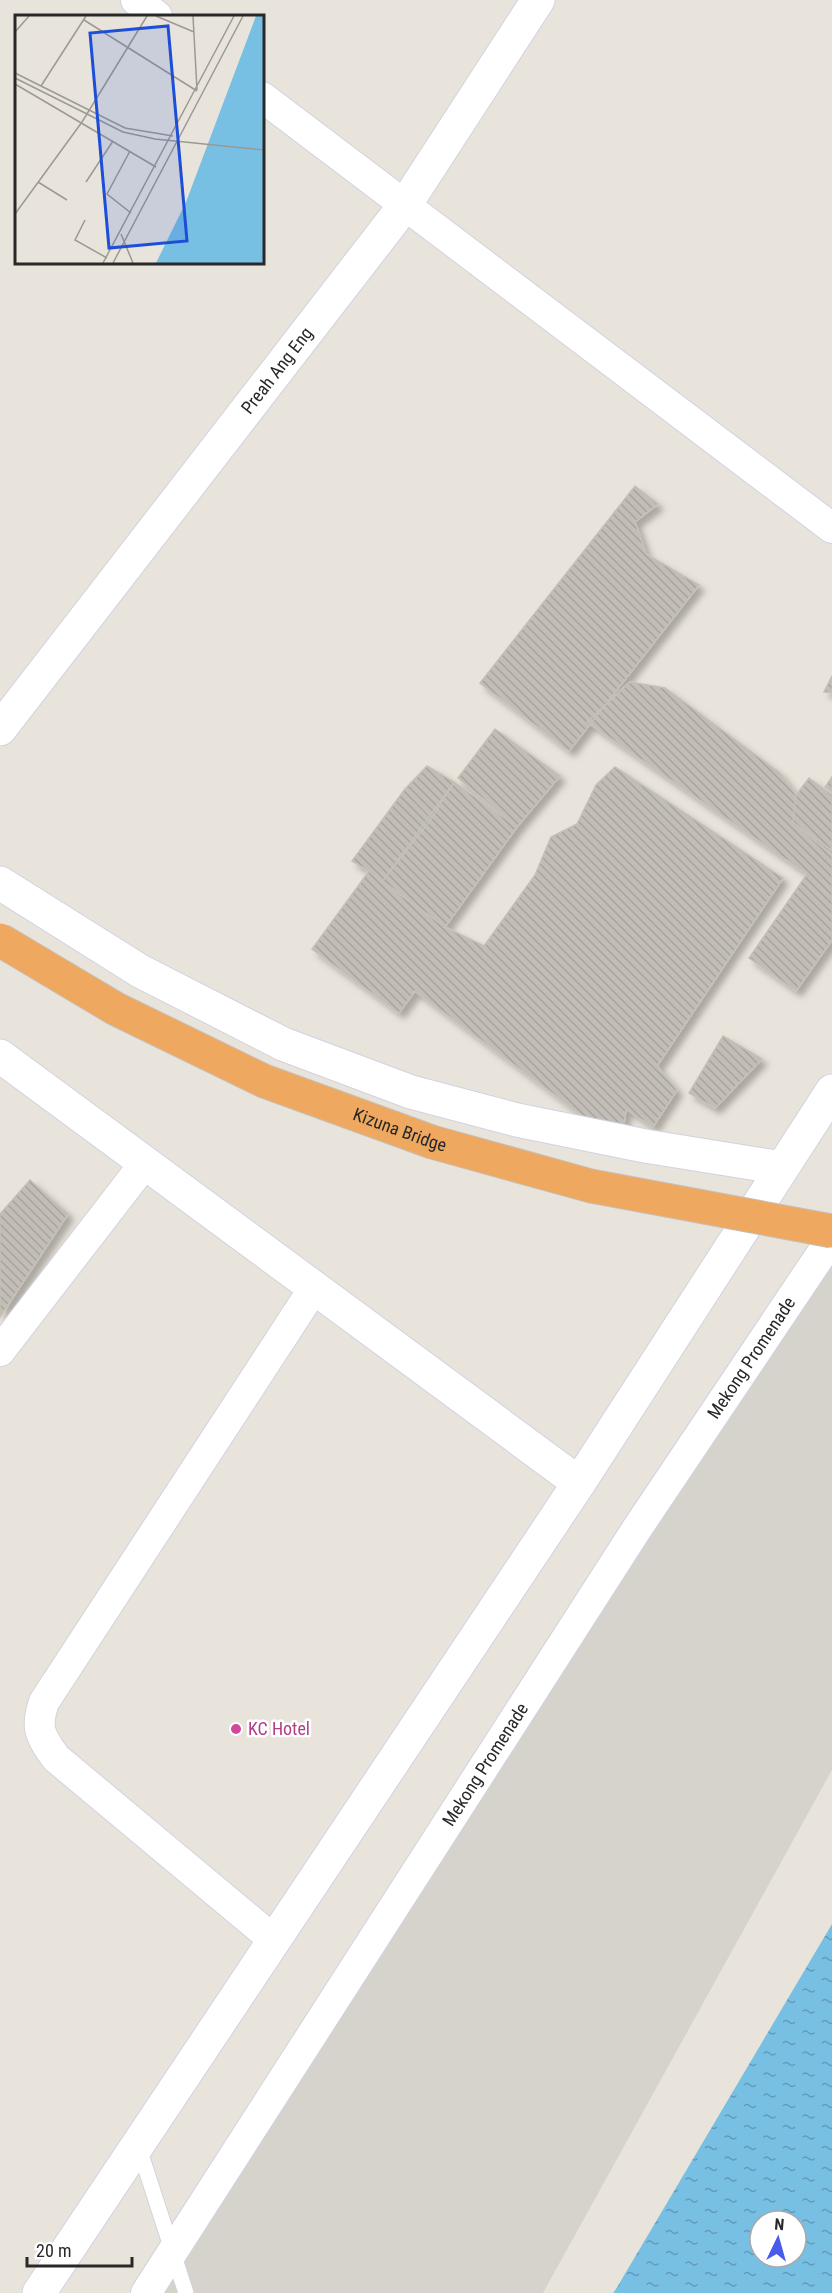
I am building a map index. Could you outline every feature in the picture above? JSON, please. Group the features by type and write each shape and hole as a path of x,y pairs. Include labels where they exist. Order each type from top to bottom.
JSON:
{"highway":[{"name":"Kizuna Bridge","path":"0,939 116,1009 264,1081 432,1142 591,1186 832,1231"}],"street":[{"path":"136,0 156,15"},
{"name":"Preah Ang Eng","path":"0,729 405,206 538,0"},
{"path":"264,99 832,528"},
{"path":"0,882 160,982 283,1044 411,1092 517,1120 645,1146 782,1168"},
{"path":"0,1056 579,1483"},
{"path":"39,2293 579,1483 832,1091"},
{"path":"0,1350 145,1163"},
{"name":"Mekong Promenade","path":"146,2293 638,1527 832,1238"},
{"path":"274,1940 56,1758 45,1742 38,1720 44,1701 315,1288"}],"lane":[{"path":"138,2145 186,2293"}],"shaded area":[{"path":"832,1238 832,1770 543,2293 146,2293"}],"water":[{"path":"832,1924 832,2293 613,2293 616,2289"}],"building":[{"path":"635,486 658,504 635,522 646,554 699,585 569,751 480,683"},
{"path":"832,676 832,693 824,692"},
{"path":"630,682 665,688 780,773 796,795 793,822 832,856 832,940 796,991 749,958 807,874 587,722"},
{"path":"495,729 560,776 517,827 458,778"},
{"path":"427,766 454,782 432,818 405,789"},
{"path":"615,767 783,878 657,1066 677,1090 653,1127 626,1109 624,1124 586,1118 415,991 399,1013 312,949 369,871 445,927 484,946 535,875 551,837 577,824 596,785"},
{"path":"832,777 832,792 825,787"},
{"path":"809,778 832,795 832,850 793,822 796,795"},
{"path":"454,782 517,827 445,927 382,882"},
{"path":"405,789 432,818 382,882 352,861"},
{"path":"723,1036 762,1059 715,1108 689,1093"},
{"path":"30,1180 68,1214 0,1317 0,1214"}],"place":[{"name":"KC Hotel","path":"236,1729"}]}
